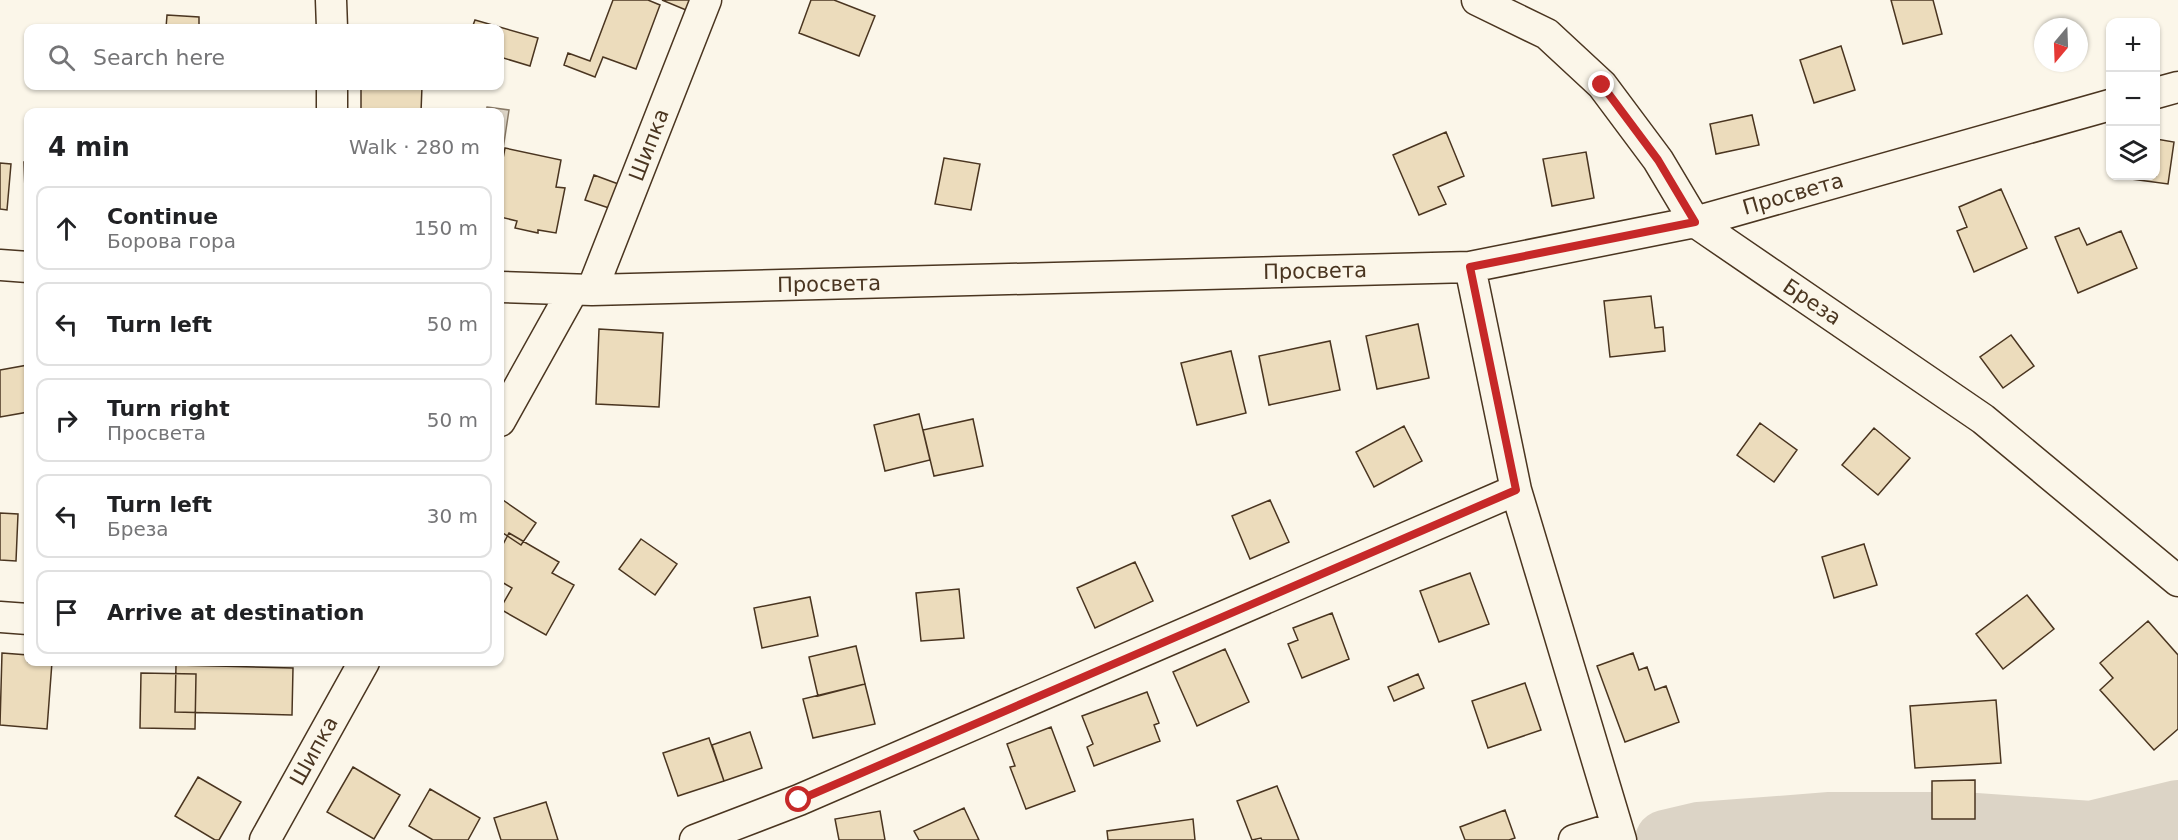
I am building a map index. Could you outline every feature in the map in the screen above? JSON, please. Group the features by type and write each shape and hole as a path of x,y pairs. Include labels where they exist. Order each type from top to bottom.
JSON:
{"street":[{"path":"331,0 332,24"},
{"name":"Шипка","path":"504,415 583,290 706,0"},
{"name":"Бреза","path":"1478,0 1547,34 1602,85 1658,160 1695,222 1983,419 2178,581"},
{"path":"2160,92 2178,87"},
{"path":"332,90 332,108"},
{"name":"Просвета","path":"504,287 583,290 1470,267 1695,222 2106,106"},
{"path":"0,265 24,267"},
{"path":"1470,267 1516,490 1618,832 1574,840"},
{"path":"695,840 810,796 1516,490"},
{"path":"0,617 24,619"},
{"name":"Шипка","path":"265,840 362,666"}],"shaded area":[{"path":"504,109 509,110 504,143"}],"building":[{"path":"613,0 648,0 660,5 636,69 603,57 595,77 564,65 568,53 590,61"},
{"path":"662,0 690,0 686,10"},
{"path":"811,0 834,0 875,16 859,56 799,33"},
{"path":"1891,0 1933,0 1942,34 1903,44"},
{"path":"167,15 199,17 199,24 166,24"},
{"path":"475,20 489,24 474,24"},
{"path":"504,28 538,38 530,66 504,58"},
{"path":"1841,46 1855,90 1814,103 1800,60"},
{"path":"361,90 422,90 421,108 361,108"},
{"path":"1752,115 1759,145 1716,154 1710,124"},
{"path":"1446,132 1464,176 1438,187 1446,204 1419,215 1393,155"},
{"path":"2160,140 2174,142 2168,184 2139,180 2160,180"},
{"path":"505,148 561,160 556,187 565,188 556,233 538,230 538,233 515,228 517,221 504,218"},
{"path":"1586,152 1594,198 1552,206 1543,159"},
{"path":"944,158 980,164 971,210 935,204"},
{"path":"0,163 11,164 7,210 0,209"},
{"path":"594,175 621,185 612,209 585,200"},
{"path":"2001,189 2027,248 1974,272 1957,231 1967,227 1959,207"},
{"path":"2079,228 2087,245 2121,231 2137,268 2078,293 2055,237"},
{"path":"1651,296 1655,328 1663,327 1665,351 1610,357 1604,301"},
{"path":"1418,324 1429,378 1377,389 1366,336"},
{"path":"599,329 663,333 659,407 596,404"},
{"path":"2011,335 2034,366 2003,388 1980,357"},
{"path":"1330,341 1340,390 1269,405 1259,356"},
{"path":"1231,351 1246,413 1197,425 1181,363"},
{"path":"24,366 24,413 0,417 0,370"},
{"path":"919,414 930,460 885,471 874,425"},
{"path":"973,419 983,466 934,476 923,430"},
{"path":"1760,423 1797,450 1774,482 1737,455"},
{"path":"1404,426 1422,461 1374,487 1356,452"},
{"path":"1874,428 1910,458 1878,495 1842,465"},
{"path":"1270,500 1289,542 1250,559 1232,516"},
{"path":"504,501 536,523 521,545 504,534"},
{"path":"0,513 18,514 16,561 0,560"},
{"path":"509,533 559,562 552,573 574,585 546,635 504,611 504,602 512,588 504,583 504,542"},
{"path":"641,539 677,564 655,595 619,569"},
{"path":"1864,544 1877,585 1834,598 1822,557"},
{"path":"1135,562 1153,601 1095,628 1077,588"},
{"path":"1470,573 1489,624 1439,642 1420,591"},
{"path":"959,589 964,638 921,641 916,593"},
{"path":"2027,595 2054,629 2003,669 1976,634"},
{"path":"810,597 818,636 762,648 754,608"},
{"path":"1332,613 1349,659 1302,678 1288,644 1298,640 1293,628"},
{"path":"2148,621 2178,655 2178,729 2154,750 2100,690 2113,678 2100,663"},
{"path":"856,646 865,684 818,696 809,657"},
{"path":"1225,649 1249,702 1197,726 1173,672"},
{"path":"2,653 24,655 24,666 52,666 47,729 0,725"},
{"path":"1633,653 1639,670 1647,667 1655,690 1666,686 1679,722 1625,742 1597,666"},
{"path":"176,666 293,668 292,715 175,712"},
{"path":"141,673 196,674 195,729 140,728"},
{"path":"1418,674 1424,688 1394,701 1388,687"},
{"path":"1525,683 1541,730 1488,748 1472,701"},
{"path":"865,684 875,724 813,738 803,699"},
{"path":"1147,692 1159,723 1154,725 1160,741 1094,766 1087,747 1093,744 1082,716"},
{"path":"1996,700 2001,763 1915,768 1910,706"},
{"path":"1051,727 1075,791 1026,809 1010,767 1015,766 1007,744"},
{"path":"750,732 762,768 724,781 712,745"},
{"path":"709,738 724,781 678,796 663,753"},
{"path":"353,767 400,795 374,839 327,812"},
{"path":"198,777 241,802 219,840 215,840 175,816"},
{"path":"1975,780 1975,819 1932,819 1932,781"},
{"path":"1277,786 1299,840 1262,840 1261,838 1252,840 1237,801"},
{"path":"430,789 480,818 468,840 433,840 409,826"},
{"path":"546,802 558,840 501,840 494,818"},
{"path":"964,808 979,840 919,840 914,831"},
{"path":"1505,810 1515,838 1465,840 1460,827"},
{"path":"880,811 885,840 839,840 835,819"},
{"path":"1193,819 1195,840 1108,840 1107,831"}],"waterway":[{"path":"1665,840 1699,832 1830,822 1961,822 2091,831 2178,810"}],"route":[{"path":"799,800 1516,490 1470,267 1695,222 1658,160 1602,85"}]}
